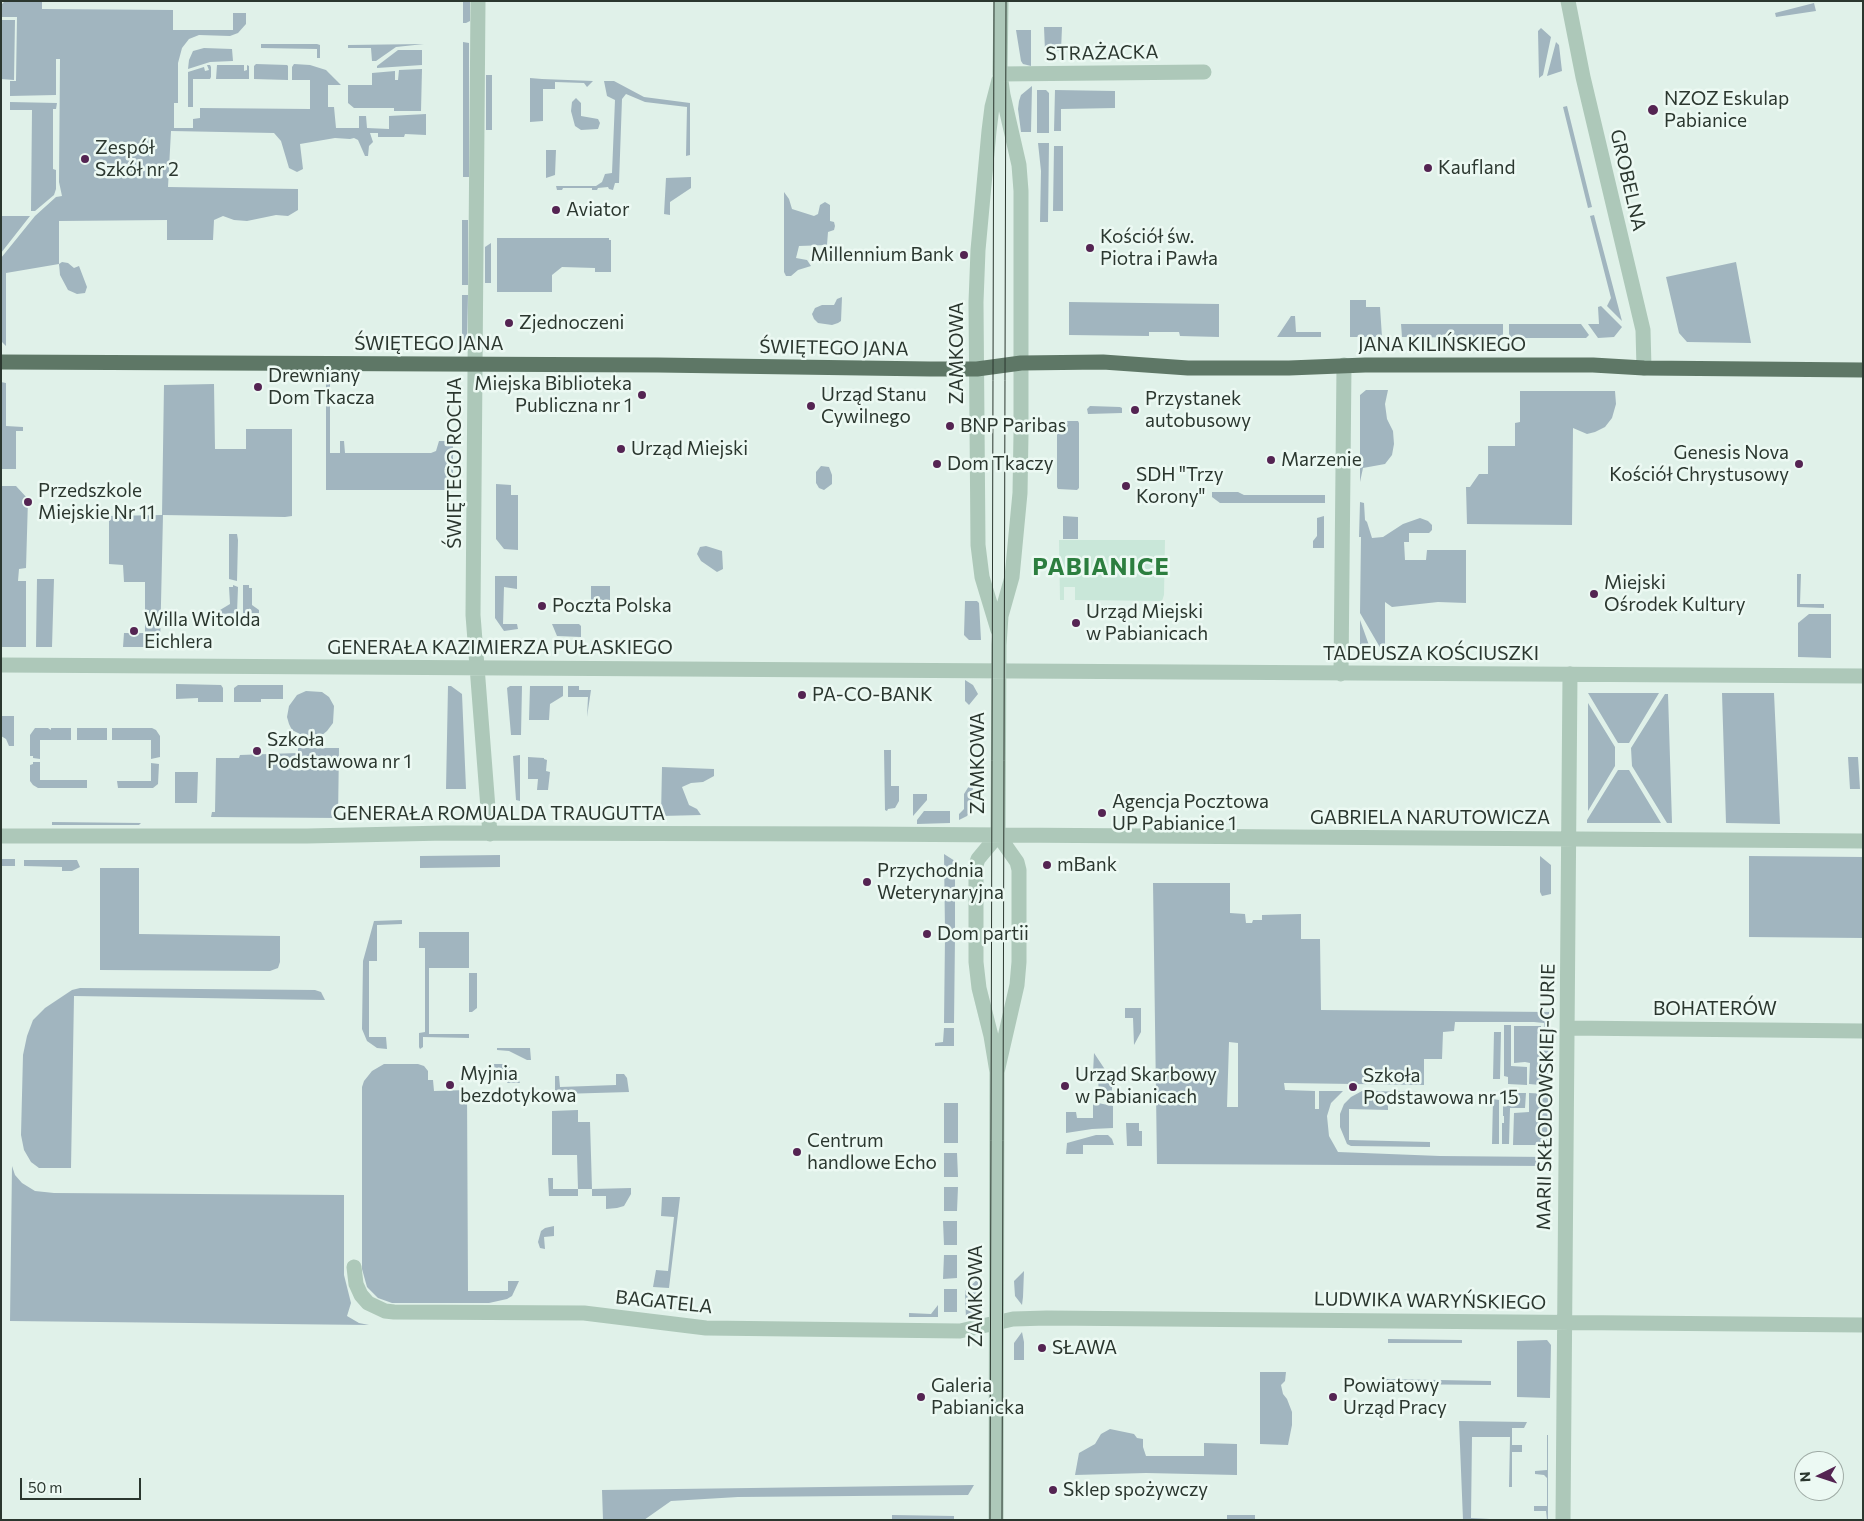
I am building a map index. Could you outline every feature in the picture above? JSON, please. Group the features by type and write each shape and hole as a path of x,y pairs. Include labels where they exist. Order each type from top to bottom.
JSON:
{"main road":[{"name":"ŚWIĘTEGO JANA","path":"1,362 977,369"},
{"name":"JANA KILIŃSKIEGO","path":"977,369 1021,363 1103,362 1188,368 1344,365 1863,370"}],"street":[{"name":"ŚWIĘTEGO ROCHA","path":"478,1 473,615 490,834"},
{"name":"ZAMKOWA","path":"996,1520 997,1072 991,1036 979,988 976,962 976,865 978,859 992,845 998,835 999,631 1012,577 1020,493 1020,183 1017,156 1000,74 1001,1"},
{"name":"GROBELNA","path":"1568,1 1583,77 1643,330 1644,368"},
{"name":"STRAŻACKA","path":"1000,74 1204,72"},
{"name":"ZAMKOWA","path":"999,631 982,577 978,545 977,369 978,244 991,112 1000,74"},
{"path":"1340,674 1344,365"},
{"name":"GENERAŁA KAZIMIERZA PUŁASKIEGO","path":"1,665 998,670"},
{"name":"TADEUSZA KOŚCIUSZKI","path":"998,670 1340,674 1863,676"},
{"name":"MARII SKŁODOWSKIEJ-CURIE","path":"1563,1520 1570,674"},
{"name":"GENERAŁA ROMUALDA TRAUGUTTA","path":"1,836 490,834 998,835"},
{"name":"ZAMKOWA","path":"997,1072 1017,985 1019,930 1019,870 1017,862 998,835"},
{"name":"GABRIELA NARUTOWICZA","path":"998,835 1863,841"},
{"name":"BOHATERÓW","path":"1567,1028 1863,1031"},
{"name":"BAGATELA","path":"354,1267 356,1284 361,1295 368,1303 376,1308 394,1312 584,1313 706,1328 960,1331 996,1322"},
{"name":"LUDWIKA WARYŃSKIEGO","path":"996,1322 1057,1318 1863,1325"}],"shaded area":[{"name":"Zespół Szkół nr 2","path":"5,1 42,1 42,9 173,10 173,30 233,30 233,13 246,13 246,24 238,33 230,36 199,35 189,39 182,48 178,63 178,103 174,103 174,128 193,128 193,119 200,118 200,108 310,109 310,80 292,80 292,67 294,64 310,65 326,70 341,85 328,85 328,107 334,107 336,128 359,128 359,116 366,116 367,128 389,129 389,116 426,114 426,135 405,134 404,137 378,137 378,133 370,133 373,142 369,146 368,156 365,156 358,140 354,138 335,138 300,144 303,169 297,172 289,168 281,141 274,133 171,131 168,187 298,189 298,210 288,216 276,215 247,221 234,220 223,216 214,220 213,240 167,240 167,220 59,221 59,264 6,273 6,346 1,341 1,258 35,216 56,197 62,196 59,182 60,59 56,59 56,95 10,96 10,81 16,81 17,17 1,17 1,5"},
{"path":"463,1 470,1 470,21 466,23 463,23"},
{"path":"1814,3 1816,11 1776,17 1775,13"},
{"path":"1,20 15,20 14,80 1,79"},
{"path":"1044,27 1062,27 1061,51 1045,51"},
{"path":"1541,28 1551,37 1543,75 1539,78 1538,31"},
{"path":"1016,30 1031,30 1031,66 1023,64 1021,61"},
{"path":"463,42 469,43 469,177 463,177"},
{"path":"1556,42 1559,45 1562,71 1547,76"},
{"path":"261,44 317,44 320,45 320,58 317,58 317,49 261,48"},
{"path":"424,44 396,47 376,61 372,61 371,48 348,48 348,45"},
{"path":"204,48 232,49 233,61 210,62 188,69 193,51"},
{"path":"398,50 422,50 422,65 377,68 377,66"},
{"path":"256,64 287,65 288,80 254,79 254,66"},
{"path":"207,65 211,67 211,77 210,79 193,79 193,107 188,107 188,72 204,67 205,71 209,70"},
{"path":"217,65 244,65 244,71 247,70 247,65 249,66 249,79 216,79"},
{"path":"422,69 421,111 394,111 394,108 354,108 348,103 348,85 372,85 372,73 395,71 395,80 398,80 399,70"},
{"path":"486,75 492,75 492,130 486,130"},
{"path":"530,78 593,81 587,87 584,83 555,82 555,89 543,89 543,121 530,122"},
{"path":"604,81 614,81 644,97 690,103 690,155 686,156 687,107 645,102 626,94 622,99 619,183 615,183 613,190 608,187 598,188 597,190 592,190 592,188 563,188 562,190 557,190 556,186 596,186 602,182 605,174 612,173 615,100 607,96"},
{"path":"1032,86 1031,132 1021,132 1018,109 1019,101 1021,95"},
{"path":"1037,90 1046,90 1049,93 1049,133 1037,133"},
{"path":"1055,90 1115,91 1115,108 1061,109 1061,131 1054,131"},
{"path":"576,98 581,103 581,116 598,119 600,123 598,129 581,130 575,126 571,111 572,102"},
{"path":"10,102 57,103 56,109 53,109 53,169 56,170 56,189 54,195 35,211 31,211 32,110 10,110"},
{"path":"1567,106 1592,207 1588,208 1563,107"},
{"path":"1038,143 1049,143 1048,222 1040,222 1041,171"},
{"path":"1054,146 1063,146 1063,211 1053,211"},
{"path":"546,150 556,150 555,175 546,178"},
{"path":"691,177 691,188 670,202 670,215 664,214 666,178"},
{"path":"784,192 789,199 792,209 814,216 818,214 820,205 825,202 830,205 830,221 834,222 835,226 834,230 828,232 827,245 799,246 796,258 807,260 811,266 798,270 791,276 786,276 784,272"},
{"path":"1594,215 1622,321 1607,306 1611,298 1590,216"},
{"path":"1,216 30,216 1,253"},
{"path":"462,220 468,220 468,285 462,285"},
{"path":"497,238 609,238 611,240 611,272 595,272 595,268 562,267 552,275 552,292 497,292"},
{"path":"491,243 491,283 485,283 485,247"},
{"path":"62,262 68,263 74,268 79,266 87,287 85,293 77,294 68,290 60,275 59,264"},
{"path":"1736,262 1751,343 1687,342 1679,333 1666,277"},
{"path":"462,295 468,295 467,341 462,341"},
{"path":"842,297 841,321 832,325 818,323 814,319 812,314 815,308 822,305 834,305 837,299"},
{"path":"1350,300 1366,300 1366,307 1380,307 1382,337 1350,337"},
{"path":"1069,302 1219,304 1219,337 1180,336 1179,332 1149,332 1149,336 1069,335"},
{"path":"1601,306 1622,327 1614,337 1598,338 1588,324 1599,324 1598,307"},
{"path":"1291,316 1295,316 1296,332 1321,332 1321,337 1277,337"},
{"path":"1401,324 1503,324 1503,335 1499,338 1402,337"},
{"path":"1509,324 1581,324 1589,335 1586,338 1512,338 1509,334"},
{"path":"1,382 6,383 6,426 23,427 23,431 16,431 16,469 2,469 1,486"},
{"path":"214,384 215,449 246,449 246,429 292,429 292,516 163,515 160,647 123,647 124,633 145,633 145,621 149,620 149,610 145,610 145,582 124,582 123,565 109,564 109,516 162,515 164,385"},
{"path":"326,384 330,384 330,453 340,453 340,441 344,441 345,453 431,453 436,451 439,441 453,441 453,490 326,490"},
{"path":"1366,390 1388,390 1385,404 1387,419 1393,431 1394,444 1392,455 1385,464 1363,468 1360,482 1360,395"},
{"path":"1520,391 1615,391 1616,404 1612,418 1605,427 1587,434 1573,428 1572,525 1467,524 1466,487 1470,487 1479,474 1488,474 1488,446 1515,446 1515,423 1520,422"},
{"path":"1090,406 1120,407 1122,408 1122,413 1088,414 1087,409"},
{"path":"1059,421 1078,421 1079,423 1079,488 1077,490 1058,489 1057,487 1057,423"},
{"path":"821,466 829,467 832,475 832,484 824,490 819,488 816,483 816,472"},
{"path":"496,484 511,485 511,495 518,495 518,550 504,549 496,539"},
{"path":"1,486 16,486 28,499 26,568 19,569 18,581 26,581 26,647 1,647"},
{"path":"1212,492 1238,492 1244,495 1325,495 1325,503 1220,503 1212,497"},
{"path":"1360,502 1364,503 1365,520 1372,538 1383,537 1403,524 1420,518 1432,525 1432,530 1429,533 1409,533 1409,542 1404,542 1405,560 1426,560 1427,550 1466,550 1466,603 1438,602 1392,607 1385,602 1385,656 1360,613"},
{"path":"1063,516 1078,517 1078,539 1063,539"},
{"path":"1324,516 1324,548 1313,548 1313,541 1317,536 1317,518"},
{"path":"229,534 237,534 237,581 229,579"},
{"path":"1059,540 1165,540 1164,595 1162,601 1075,600 1075,587 1064,587 1064,600 1060,600"},
{"path":"706,546 722,551 723,569 717,572 701,561 697,554 700,547"},
{"path":"1797,574 1801,574 1800,604 1824,604 1824,608 1797,607"},
{"path":"495,576 517,576 517,589 504,587 503,624 517,624 518,629 504,631 495,618"},
{"path":"37,579 54,579 52,647 36,647"},
{"path":"233,585 238,587 237,613 220,614 220,610 230,604 229,587 233,587"},
{"path":"243,585 249,585 249,588 252,588 252,605 259,610 259,613 243,613"},
{"path":"591,586 610,586 610,606 591,606"},
{"path":"965,601 977,601 979,603 981,640 969,640 964,635"},
{"path":"1809,614 1831,614 1831,658 1798,657 1798,623"},
{"path":"1360,620 1370,648 1375,655 1360,655"},
{"path":"552,624 579,624 581,626 581,637 557,636"},
{"path":"965,680 973,685 978,694 969,705 965,701"},
{"path":"176,684 221,685 223,688 223,702 198,702 198,698 176,699"},
{"path":"238,685 283,685 283,699 261,699 261,702 234,702 234,688"},
{"path":"448,686 462,694 466,789 446,789"},
{"path":"510,686 522,686 521,735 511,735 507,688"},
{"path":"530,686 563,686 563,696 550,704 549,720 529,720"},
{"path":"568,686 579,686 579,690 591,690 587,717 588,697 568,697"},
{"path":"306,691 322,692 329,697 334,706 333,723 321,736 313,737 300,734 292,730 289,724 287,717 289,706 297,695"},
{"path":"1588,693 1659,693 1629,743 1618,743"},
{"path":"1722,693 1774,693 1780,824 1726,823"},
{"path":"1665,694 1668,694 1672,823 1667,823 1632,766 1631,748"},
{"path":"1588,703 1615,747 1615,766 1588,811"},
{"path":"1,716 14,716 14,746 9,746 6,739 1,736"},
{"path":"35,728 48,728 51,730 51,728 71,728 71,740 40,740 40,759 33,758 33,756 30,756 30,735"},
{"path":"77,728 107,728 107,740 77,740"},
{"path":"112,728 152,728 156,730 160,736 160,757 151,759 151,740 112,740"},
{"path":"298,748 339,748 338,818 211,817 212,812 215,812 216,758 239,758 240,755 298,753"},
{"path":"884,750 891,750 891,786 899,786 899,801 895,808 888,809 887,811 885,810"},
{"path":"520,755 520,801 516,800 513,756"},
{"path":"528,757 544,758 547,760 546,771 550,772 548,790 537,790 538,779 528,779"},
{"path":"1848,757 1858,757 1860,789 1850,789"},
{"path":"33,762 40,762 40,780 87,780 87,788 38,788 30,781 30,765"},
{"path":"151,763 159,764 158,784 153,788 118,788 117,781 151,781"},
{"path":"662,767 714,769 714,776 703,782 691,783 682,787 689,805 697,809 701,815 661,816"},
{"path":"1618,770 1629,770 1661,823 1587,823 1587,820"},
{"path":"175,772 198,772 197,803 175,803"},
{"path":"973,784 972,808 967,816 959,820 959,814 964,809 964,794 969,786"},
{"path":"913,794 927,794 927,800 913,816"},
{"path":"924,811 950,811 950,823 917,824 917,820"},
{"path":"52,822 141,823 139,825 52,825"},
{"path":"944,854 955,861 955,931 945,931"},
{"path":"500,855 500,867 420,868 420,856"},
{"path":"1540,856 1551,865 1551,894 1542,896 1540,892"},
{"path":"1749,856 1863,857 1863,938 1749,937"},
{"path":"1,859 15,859 15,866 1,866"},
{"path":"24,860 77,860 80,867 72,871 62,871 62,867 24,866"},
{"path":"100,868 139,868 139,934 280,936 280,962 278,968 270,971 100,970"},
{"name":"Szkoła Podstawowa nr 15","path":"1153,883 1230,883 1230,913 1245,914 1246,923 1252,923 1253,920 1262,920 1262,915 1301,914 1301,939 1320,939 1321,1010 1549,1012 1548,1085 1543,1085 1544,1023 1534,1022 1455,1022 1454,1031 1443,1032 1442,1059 1424,1059 1424,1085 1284,1083 1285,1090 1315,1091 1315,1109 1319,1109 1319,1091 1343,1091 1331,1103 1327,1116 1329,1136 1338,1152 1440,1156 1547,1157 1547,1166 1157,1164","holes":["1229,1042 1238,1043 1238,1107 1227,1107"]},
{"path":"402,920 402,924 377,925 377,961 369,961 369,1037 386,1037 387,1049 377,1048 367,1041 362,1029 363,961 374,921"},
{"path":"419,932 469,932 469,968 429,968 429,1034 469,1034 469,1038 423,1037 423,1047 420,1049 419,1047 419,1033 425,1032 425,948 419,948"},
{"path":"945,937 955,937 954,1023 944,1023"},
{"path":"469,973 477,973 477,1008 472,1012 469,1012"},
{"path":"80,988 315,990 321,992 325,1000 74,996 71,1168 39,1168 31,1162 24,1150 21,1135 23,1055 27,1036 33,1020 45,1008 72,990"},
{"path":"1125,1008 1141,1008 1141,1032 1134,1045 1133,1018 1125,1018"},
{"path":"1504,1025 1511,1025 1511,1066 1527,1067 1527,1085 1508,1084 1508,1077 1504,1076"},
{"path":"1514,1026 1541,1026 1540,1085 1529,1084 1530,1063 1514,1063"},
{"path":"944,1028 954,1028 954,1046 935,1046 935,1043 943,1042"},
{"path":"1494,1032 1501,1032 1500,1079 1493,1079"},
{"path":"497,1048 530,1048 531,1060 527,1060 509,1051 497,1050"},
{"path":"1094,1053 1112,1080 1112,1101 1093,1098 1099,1098 1098,1074 1093,1073"},
{"path":"384,1064 418,1064 424,1066 428,1071 428,1080 433,1080 434,1091 467,1090 468,1291 508,1291 508,1281 519,1281 512,1296 507,1299 489,1303 392,1303 378,1298 367,1287 362,1269 362,1087 372,1071"},
{"path":"494,1064 503,1064 514,1070 520,1083 507,1083 507,1071 495,1071"},
{"path":"616,1074 624,1074 627,1078 629,1092 561,1094 555,1090 555,1076 559,1076 560,1087 616,1085"},
{"path":"1362,1091 1424,1092 1424,1099 1383,1098 1383,1105 1388,1104 1388,1110 1349,1109 1349,1140 1430,1142 1430,1147 1351,1146 1347,1144 1340,1127 1340,1114 1344,1104 1351,1097"},
{"path":"1508,1093 1526,1093 1525,1108 1510,1108 1509,1144 1502,1144 1502,1123 1504,1123 1503,1101 1508,1101"},
{"path":"1529,1093 1548,1094 1547,1145 1513,1145 1514,1113 1529,1112"},
{"path":"1493,1099 1499,1100 1499,1144 1492,1144"},
{"path":"1093,1102 1113,1106 1113,1128 1066,1133 1066,1112 1076,1112 1077,1118 1093,1118"},
{"path":"944,1103 958,1103 958,1143 944,1143"},
{"path":"578,1110 578,1122 590,1122 592,1189 578,1189 577,1155 552,1155 552,1111"},
{"path":"1126,1123 1139,1123 1139,1131 1142,1131 1142,1146 1127,1146"},
{"path":"1096,1135 1108,1135 1114,1145 1083,1145 1083,1154 1066,1154 1067,1143"},
{"path":"944,1153 957,1153 958,1177 944,1177"},
{"path":"12,1166 15,1175 22,1183 35,1191 54,1193 344,1195 344,1275 351,1303 347,1316 359,1323 369,1325 10,1321"},
{"path":"548,1178 553,1178 553,1189 578,1189 578,1196 549,1196"},
{"path":"944,1187 958,1187 957,1211 944,1211"},
{"path":"631,1188 631,1194 624,1206 606,1209 606,1196 592,1196 592,1189"},
{"path":"662,1197 680,1197 669,1288 653,1287 656,1270 668,1271 674,1217 661,1216"},
{"path":"943,1221 957,1221 957,1245 944,1245"},
{"path":"554,1226 554,1236 544,1237 545,1249 540,1248 538,1242 541,1231"},
{"path":"944,1255 957,1255 957,1278 943,1279"},
{"path":"1024,1271 1022,1305 1015,1296 1014,1281"},
{"path":"980,1277 978,1307 973,1315 966,1320 965,1291"},
{"path":"944,1289 957,1289 957,1312 944,1312"},
{"path":"938,1305 938,1317 909,1317 909,1313 931,1314"},
{"path":"1022,1332 1024,1360 1014,1360 1014,1343"},
{"path":"1388,1339 1462,1340 1462,1343 1388,1343"},
{"path":"1547,1340 1551,1345 1550,1398 1517,1397 1517,1341"},
{"path":"1260,1372 1286,1372 1285,1381 1281,1385 1283,1394 1292,1412 1292,1425 1288,1445 1260,1444"},
{"path":"1386,1379 1491,1381 1491,1385 1386,1384"},
{"path":"1459,1421 1527,1422 1524,1428 1512,1428 1512,1445 1522,1445 1522,1452 1512,1452 1512,1487 1509,1487 1510,1437 1472,1437 1471,1518 1509,1520 1463,1520"},
{"path":"1110,1429 1134,1434 1137,1438 1143,1439 1146,1456 1204,1456 1204,1443 1237,1444 1237,1475 1146,1473 1075,1475 1079,1453 1095,1444 1101,1434"},
{"path":"1547,1435 1548,1520 1546,1511 1534,1511 1534,1506 1547,1506 1547,1478 1544,1475 1535,1474 1535,1471 1547,1470"},
{"path":"974,1485 968,1495 738,1497 671,1501 644,1520 603,1520 602,1490"},
{"path":"892,1515 954,1516 954,1520 892,1520"},
{"path":"1227,1515 1255,1515 1255,1520 1227,1520"}],"tram line":[{"path":"990,1520 994,1"},
{"path":"1002,1520 1006,1"}],"place":[{"name":"NZOZ Eskulap Pabianice","path":"1653,110"},
{"name":"Zespół Szkół nr 2","path":"85,159"},
{"name":"Kaufland","path":"1428,168"},
{"name":"Aviator","path":"556,210"},
{"name":"Kościół św. Piotra i Pawła","path":"1090,248"},
{"name":"Millennium Bank","path":"964,255"},
{"name":"Zjednoczeni","path":"509,323"},
{"name":"Drewniany Dom Tkacza","path":"258,387"},
{"name":"Miejska Biblioteka Publiczna nr 1","path":"642,395"},
{"name":"Urząd Stanu Cywilnego","path":"811,406"},
{"name":"Przystanek autobusowy","path":"1135,410"},
{"name":"BNP Paribas","path":"950,426"},
{"name":"Urząd Miejski","path":"621,449"},
{"name":"Marzenie","path":"1271,460"},
{"name":"Dom Tkaczy","path":"937,464"},
{"name":"Genesis Nova Kościół Chrystusowy","path":"1799,464"},
{"name":"SDH \"Trzy Korony\"","path":"1126,486"},
{"name":"Przedszkole Miejskie Nr 11","path":"28,502"},
{"name":"Miejski Ośrodek Kultury","path":"1594,594"},
{"name":"Poczta Polska","path":"542,606"},
{"name":"Urząd Miejski w Pabianicach","path":"1076,623"},
{"name":"Willa Witolda Eichlera","path":"134,631"},
{"name":"PA-CO-BANK","path":"802,695"},
{"name":"Szkoła Podstawowa nr 1","path":"257,751"},
{"name":"Agencja Pocztowa UP Pabianice 1","path":"1102,813"},
{"name":"mBank","path":"1047,865"},
{"name":"Przychodnia Weterynaryjna","path":"867,882"},
{"name":"Dom partii","path":"927,934"},
{"name":"Myjnia bezdotykowa","path":"450,1085"},
{"name":"Urząd Skarbowy w Pabianicach","path":"1065,1086"},
{"name":"Szkoła Podstawowa nr 15","path":"1353,1087"},
{"name":"Centrum handlowe Echo","path":"797,1152"},
{"name":"SŁAWA","path":"1042,1348"},
{"name":"Galeria Pabianicka","path":"921,1397"},
{"name":"Powiatowy Urząd Pracy","path":"1333,1397"},
{"name":"Sklep spożywczy","path":"1053,1490"}],"district":[{"name":"PABIANICE","path":"1101,567"}]}
